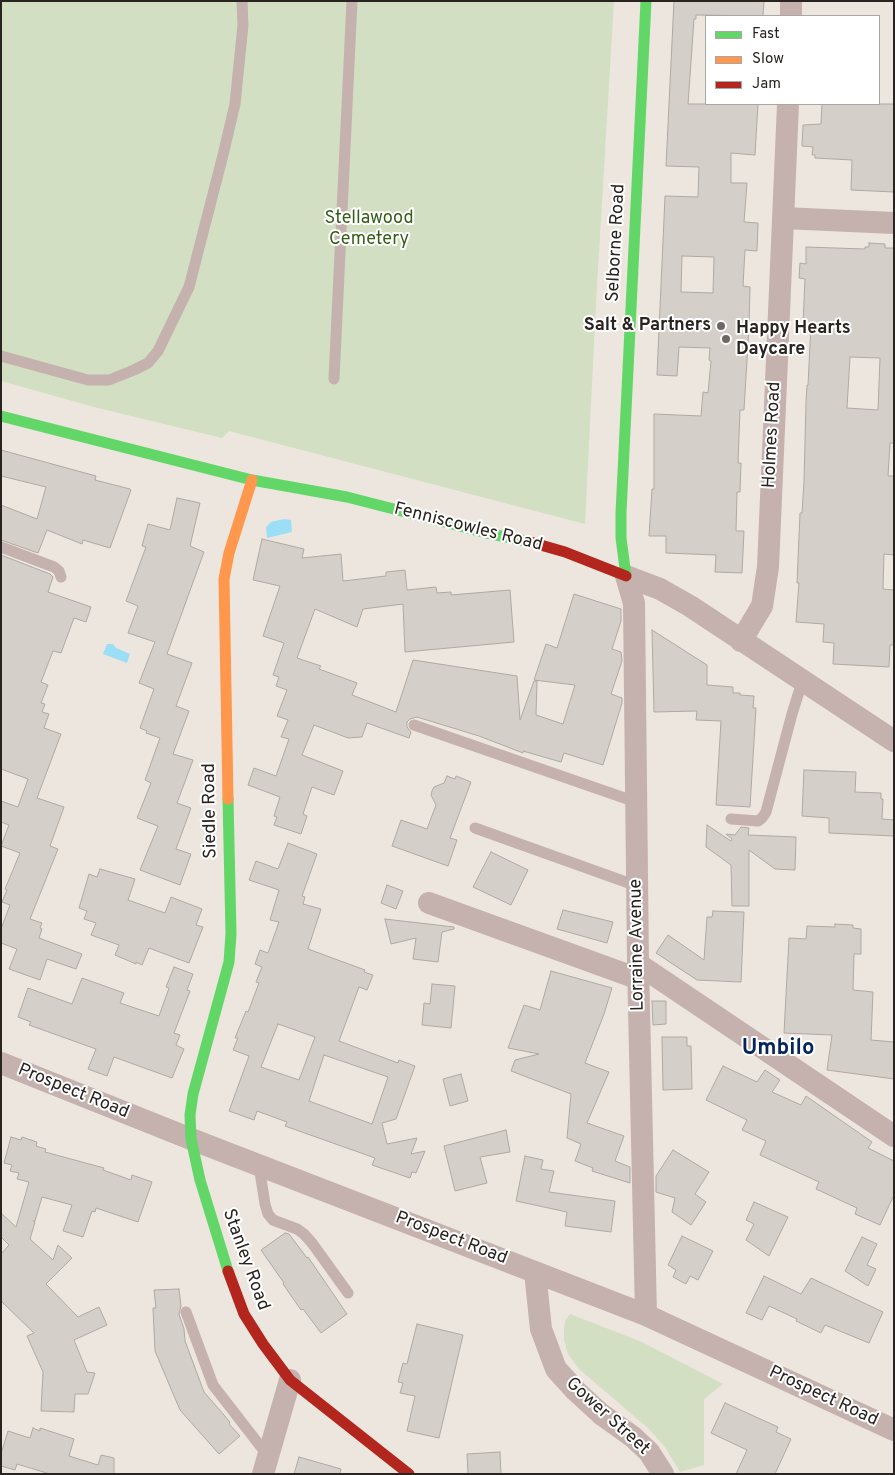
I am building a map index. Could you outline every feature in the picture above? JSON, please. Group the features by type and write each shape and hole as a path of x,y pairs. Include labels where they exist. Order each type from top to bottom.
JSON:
{"street":[{"name":"Selborne Road","path":"626,576 622,545 621,513 646,1"},
{"path":"791,15 792,1"},
{"name":"Holmes Road","path":"741,641 762,606 767,575 788,105"},
{"path":"783,218 894,223"},
{"name":"Fenniscowles Road","path":"1,416 252,480 347,497 487,533 519,539 564,552 660,589 690,606 894,741"},
{"name":"Siedle Road","path":"190,1139 190,1115 193,1094 229,962 231,934 224,579 252,480"},
{"name":"Lorraine Avenue","path":"626,576 634,602 638,972 646,1315"},
{"path":"429,903 638,972 894,1136"},
{"name":"Prospect Road","path":"1,1064 646,1315 894,1430"},
{"name":"Stanley Road","path":"190,1139 222,1255 244,1314 263,1344 290,1380 409,1474"},
{"name":"Gower Street","path":"535,1272 541,1329 556,1369 601,1414 633,1437 649,1452 663,1474"},
{"path":"266,1465 290,1380"}],"lane":[{"path":"1,356 88,380 109,380 148,363 158,351 189,287 223,155 235,104 243,26 242,1"},
{"path":"334,379 352,1"},
{"path":"1,547 54,567 59,570 61,577"},
{"path":"731,819 758,821 766,812 802,679"},
{"path":"414,725 636,802"},
{"path":"474,828 637,886"},
{"path":"259,1166 268,1214 273,1220 297,1229 304,1234 348,1293"},
{"path":"186,1312 212,1385 266,1465"}],"green space":[{"name":"Stellawood Cemetery","path":"1,1 614,1 585,524 229,431 222,438 94,407 1,381"},
{"path":"570,1314 642,1342 723,1384 704,1399 704,1465 680,1472 665,1447 648,1428 579,1369 568,1354 564,1340 565,1321"}],"water":[{"path":"284,519 291,520 292,532 267,538 266,527 271,522"},
{"path":"107,644 113,644 116,648 130,654 127,663 103,654"}],"building":[{"path":"674,1 764,1 763,15 696,15 696,19 694,19 688,104 758,105 755,155 731,153 731,183 747,183 744,222 758,223 757,251 745,250 743,286 750,287 744,410 740,410 738,463 741,463 740,492 737,492 736,531 744,531 742,573 715,572 716,555 666,553 666,536 649,536 652,489 654,489 654,414 701,416 703,392 708,393 711,361 709,360 710,348 679,347 677,376 657,375 665,196 698,197 699,167 666,166","holes":["682,256 714,257 713,293 681,292"]},
{"path":"894,104 894,192 851,190 852,160 815,158 815,155 812,155 813,147 802,146 803,125 821,124 822,105"},
{"path":"869,243 885,244 885,248 894,248 894,443 890,443 888,476 894,476 894,555 884,554 883,589 894,590 894,645 890,645 889,667 833,664 834,643 823,642 824,624 796,622 799,583 797,583 800,513 802,513 804,482 806,402 811,325 803,324 805,279 799,278 800,263 806,264 806,247 865,249 865,247 869,247","holes":["850,357 880,358 878,410 847,408"]},
{"path":"1,450 96,476 95,480 130,489 110,548 83,540 82,544 47,530 38,553 1,540 1,505 37,519 46,487 1,476"},
{"path":"177,498 200,503 190,546 204,552 167,654 192,663 176,706 189,711 173,754 193,760 177,803 191,808 176,849 191,854 180,885 140,870 158,826 137,818 151,783 145,780 160,738 146,733 147,731 140,728 154,689 139,683 155,642 128,633 138,606 126,601 146,547 142,546 148,524 170,530"},
{"path":"262,539 304,549 302,558 341,554 343,581 386,576 386,572 405,570 407,590 436,587 437,593 451,592 451,595 510,590 514,642 405,652 403,604 363,609 357,627 315,609 297,658 321,666 319,669 357,683 352,695 396,712 413,660 517,676 520,720 534,681 537,681 536,715 563,724 575,685 534,680 546,644 557,648 574,594 621,609 621,621 612,649 621,652 622,661 611,694 622,698 622,703 603,765 564,753 561,762 523,751 523,753 479,736 417,717 407,722 407,727 411,732 409,738 367,723 362,737 348,738 314,725 302,755 343,771 334,795 312,787 303,814 307,816 301,834 274,825 277,817 274,816 280,797 248,785 254,768 276,776 289,739 281,737 288,720 277,716 287,690 276,686 279,677 273,675 284,643 263,636 280,586 253,580"},
{"path":"1,555 50,574 53,577 48,592 91,607 86,622 74,618 61,653 53,651 41,682 48,685 41,703 45,704 42,712 49,714 44,728 61,734 37,798 64,807 50,846 58,849 30,919 42,923 39,938 82,954 76,969 47,959 40,980 9,969 17,949 1,943 1,929 10,905 2,902 7,890 5,889 20,853 1,846 9,825 1,822 1,801 18,807 28,779 1,769"},
{"path":"652,630 707,665 707,685 733,687 733,693 754,696 753,708 756,708 750,807 716,805 721,721 696,720 697,711 654,712"},
{"path":"804,770 856,772 855,792 881,793 881,799 883,799 882,819 894,820 894,836 829,833 829,818 802,816"},
{"path":"447,776 455,779 456,776 471,782 450,838 457,840 448,866 392,846 401,820 427,829 436,805 431,795 432,791 434,787 444,783"},
{"path":"707,825 731,841 732,839 726,834 735,835 741,827 749,828 748,835 796,837 795,870 775,869 749,850 749,906 732,906 731,865 706,847"},
{"path":"288,843 317,854 302,896 305,897 303,904 321,909 308,949 365,970 364,972 373,975 367,990 359,987 339,1041 398,1063 399,1060 415,1066 396,1119 382,1123 387,1144 417,1138 411,1154 425,1151 416,1173 412,1172 410,1178 372,1165 375,1158 285,1126 287,1122 257,1111 254,1120 229,1111 249,1056 233,1050 238,1038 235,1038 246,1011 248,1012 259,983 256,982 262,967 255,964 260,950 268,953 279,922 270,920 279,890 249,880 256,861 278,869","holes":["278,1024 315,1037 299,1080 261,1067","324,1055 388,1077 372,1124 309,1101"]},
{"path":"491,852 528,870 511,905 473,887"},
{"path":"100,869 135,879 128,900 165,913 171,897 202,909 196,925 203,927 189,963 149,948 142,965 136,962 136,964 115,955 119,945 91,935 96,923 84,919 87,911 79,908 89,874 97,877"},
{"path":"387,885 403,891 396,909 381,903"},
{"path":"563,910 613,922 607,943 557,929"},
{"path":"713,911 744,912 741,982 697,980 656,953 668,935 704,960 707,917 712,917"},
{"path":"385,919 454,927 454,929 442,932 438,962 413,959 416,938 391,944"},
{"path":"835,924 853,925 853,928 861,929 861,954 854,954 853,990 873,992 871,1040 894,1042 894,1079 827,1070 832,1035 784,1033 789,938 806,939 807,926 835,927"},
{"path":"174,967 193,974 187,990 190,991 174,1033 180,1035 176,1045 184,1049 172,1078 114,1057 107,1076 88,1069 96,1049 29,1025 31,1022 18,1017 28,988 72,1004 82,978 124,993 120,1003 159,1016 169,988 166,987"},
{"path":"551,971 612,988 585,1063 609,1072 587,1123 624,1136 615,1161 630,1167 630,1183 592,1171 593,1168 575,1161 581,1144 567,1138 571,1094 511,1071 515,1060 539,1054 508,1048 524,1005 540,1010"},
{"path":"432,984 455,986 451,1028 422,1025 424,1003 430,1004"},
{"path":"652,1001 666,1001 666,1024 653,1025"},
{"path":"662,1037 687,1037 687,1046 691,1046 692,1089 663,1090"},
{"path":"723,1066 757,1082 765,1070 780,1080 772,1092 801,1105 806,1096 872,1142 868,1148 894,1161 894,1195 880,1225 855,1214 857,1208 816,1189 819,1182 760,1155 766,1141 742,1130 747,1120 706,1100"},
{"path":"461,1074 468,1101 450,1106 443,1079"},
{"path":"506,1130 510,1152 480,1157 487,1183 455,1191 444,1146"},
{"path":"11,1137 21,1140 22,1137 37,1142 36,1146 46,1149 45,1152 104,1168 103,1170 131,1180 132,1175 152,1182 138,1222 96,1208 95,1212 92,1211 83,1237 63,1231 72,1205 42,1197 35,1221 33,1221 35,1222 30,1239 53,1260 58,1245 72,1258 46,1284 78,1317 99,1307 107,1325 74,1340 87,1372 95,1373 88,1394 75,1394 74,1412 41,1411 43,1372 27,1336 34,1333 1,1301 1,1254 9,1245 1,1237 1,1213 16,1227 29,1182 17,1179 19,1173 10,1171 12,1165 4,1163"},
{"path":"673,1150 709,1172 695,1194 706,1202 691,1225 672,1212 675,1198 656,1192 656,1176"},
{"path":"525,1156 543,1160 541,1169 554,1171 549,1192 615,1201 611,1232 565,1226 567,1212 516,1201"},
{"path":"754,1202 788,1217 769,1256 746,1240 754,1224 746,1220"},
{"path":"285,1233 289,1234 308,1257 347,1314 321,1333 303,1309 301,1310 261,1250"},
{"path":"682,1236 713,1251 698,1280 690,1276 686,1284 673,1277 676,1270 668,1265"},
{"path":"862,1237 877,1244 867,1265 876,1269 868,1286 845,1271"},
{"path":"764,1276 801,1294 811,1278 883,1312 869,1343 825,1325 821,1333 769,1306 762,1320 746,1313"},
{"path":"179,1289 181,1306 179,1314 184,1329 185,1341 204,1392 240,1436 219,1454 180,1410 155,1351 153,1308 156,1308 154,1290"},
{"path":"417,1324 463,1335 439,1438 407,1431 415,1396 400,1393 403,1383 398,1382 403,1363 407,1364"},
{"path":"725,1403 778,1427 776,1432 791,1439 775,1474 736,1474 747,1450 711,1433"},
{"path":"33,1428 40,1431 40,1428 74,1439 69,1456 98,1465 101,1455 114,1458 114,1474 50,1474 17,1464 15,1470 1,1466 1,1454 8,1431 30,1438"},
{"path":"500,1452 501,1474 468,1474 467,1454"},
{"path":"299,1457 341,1469 340,1474 294,1474"}],"traffic: fast":[{"path":"626,576 621,538 621,513 646,1"},
{"path":"1,416 252,480 347,497 487,533 530,542"},
{"path":"228,799 231,934 229,962 193,1094 190,1115 191,1139 200,1180 228,1271"}],"traffic: slow":[{"path":"228,799 224,579 229,553 252,480"}],"traffic: jam":[{"path":"530,542 565,552 626,576"},
{"path":"228,1271 244,1314 263,1344 290,1380 409,1474"}],"place":[{"name":"Salt & Partners","path":"721,326"},
{"name":"Happy Hearts Daycare","path":"726,339"}],"district":[{"name":"Umbilo","path":"778,1050"}]}
